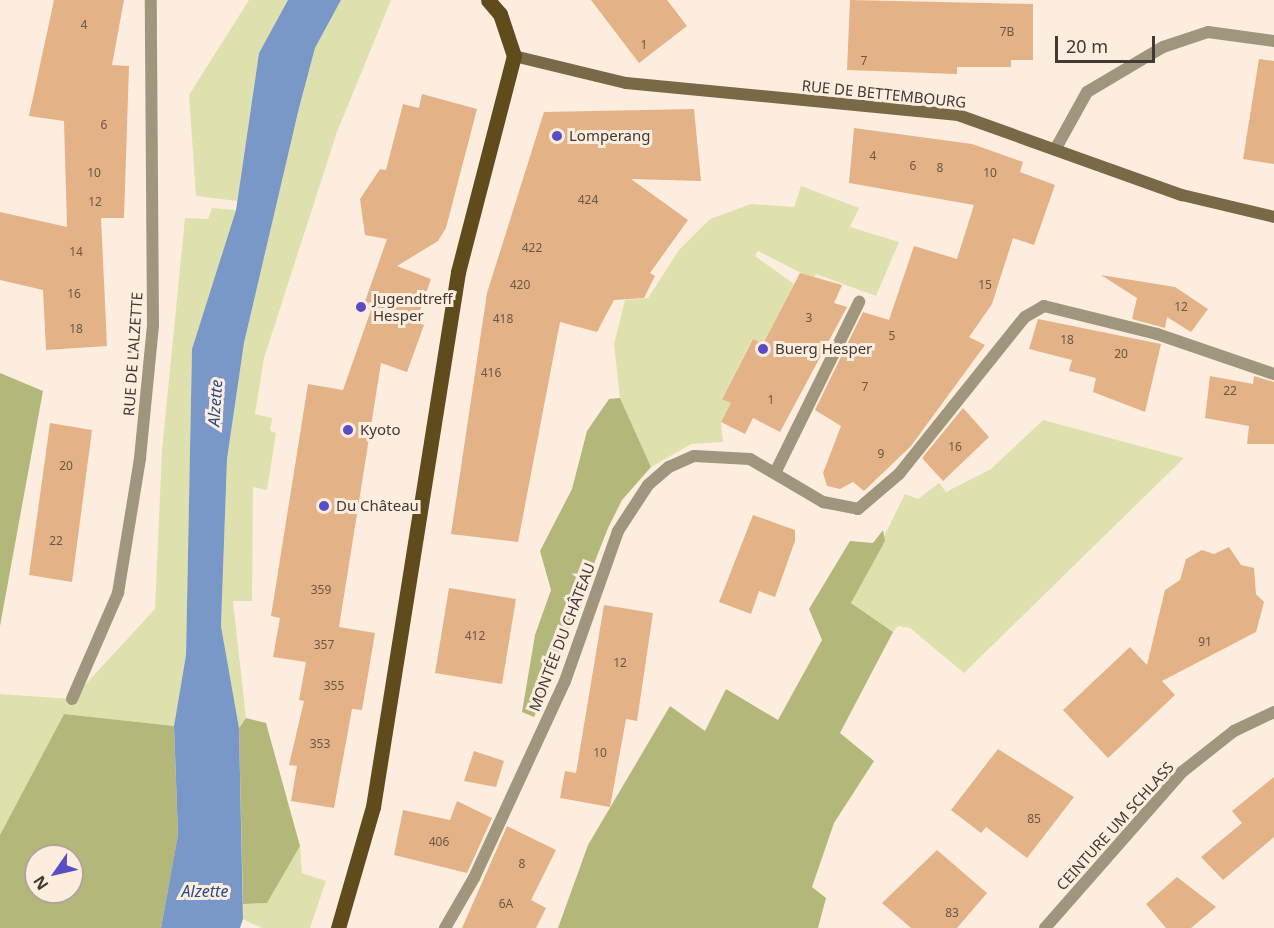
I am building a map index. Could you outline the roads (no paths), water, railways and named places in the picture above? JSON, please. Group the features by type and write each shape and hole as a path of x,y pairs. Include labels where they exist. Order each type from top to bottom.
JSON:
{"main road":[{"path":"338,928 373,807 458,272 514,56 500,14 488,0"},
{"name":"RUE DE BETTEMBOURG","path":"514,56 626,83 958,115 1056,148 1182,195 1274,217"}],"street":[{"name":"RUE DE L'ALZETTE","path":"72,699 118,593 140,458 153,326 151,0"},
{"path":"1056,148 1087,92 1163,47 1208,32 1274,41"},
{"path":"775,473 860,302"},
{"name":"MONTÉE DU CHÂTEAU","path":"445,928 474,878 565,681 631,507 669,467 694,456 750,459 840,509 858,509 874,500 1025,317 1044,306 1157,334 1274,374"},
{"name":"CEINTURE UM SCHLASS","path":"1045,928 1182,772 1234,731 1274,712"}],"water":[{"name":"Alzette","path":"288,0 341,0 315,48 299,108 244,343 227,459 221,626 239,728 243,919 240,928 161,928 178,835 174,726 186,655 192,349 236,210 259,53"}],"place":[{"name":"Lomperang","path":"557,136"},
{"name":"Jugendtreff Hesper","path":"361,307"},
{"name":"Buerg Hesper","path":"763,349"},
{"name":"Kyoto","path":"348,430"},
{"name":"Du Château","path":"324,506"}]}
